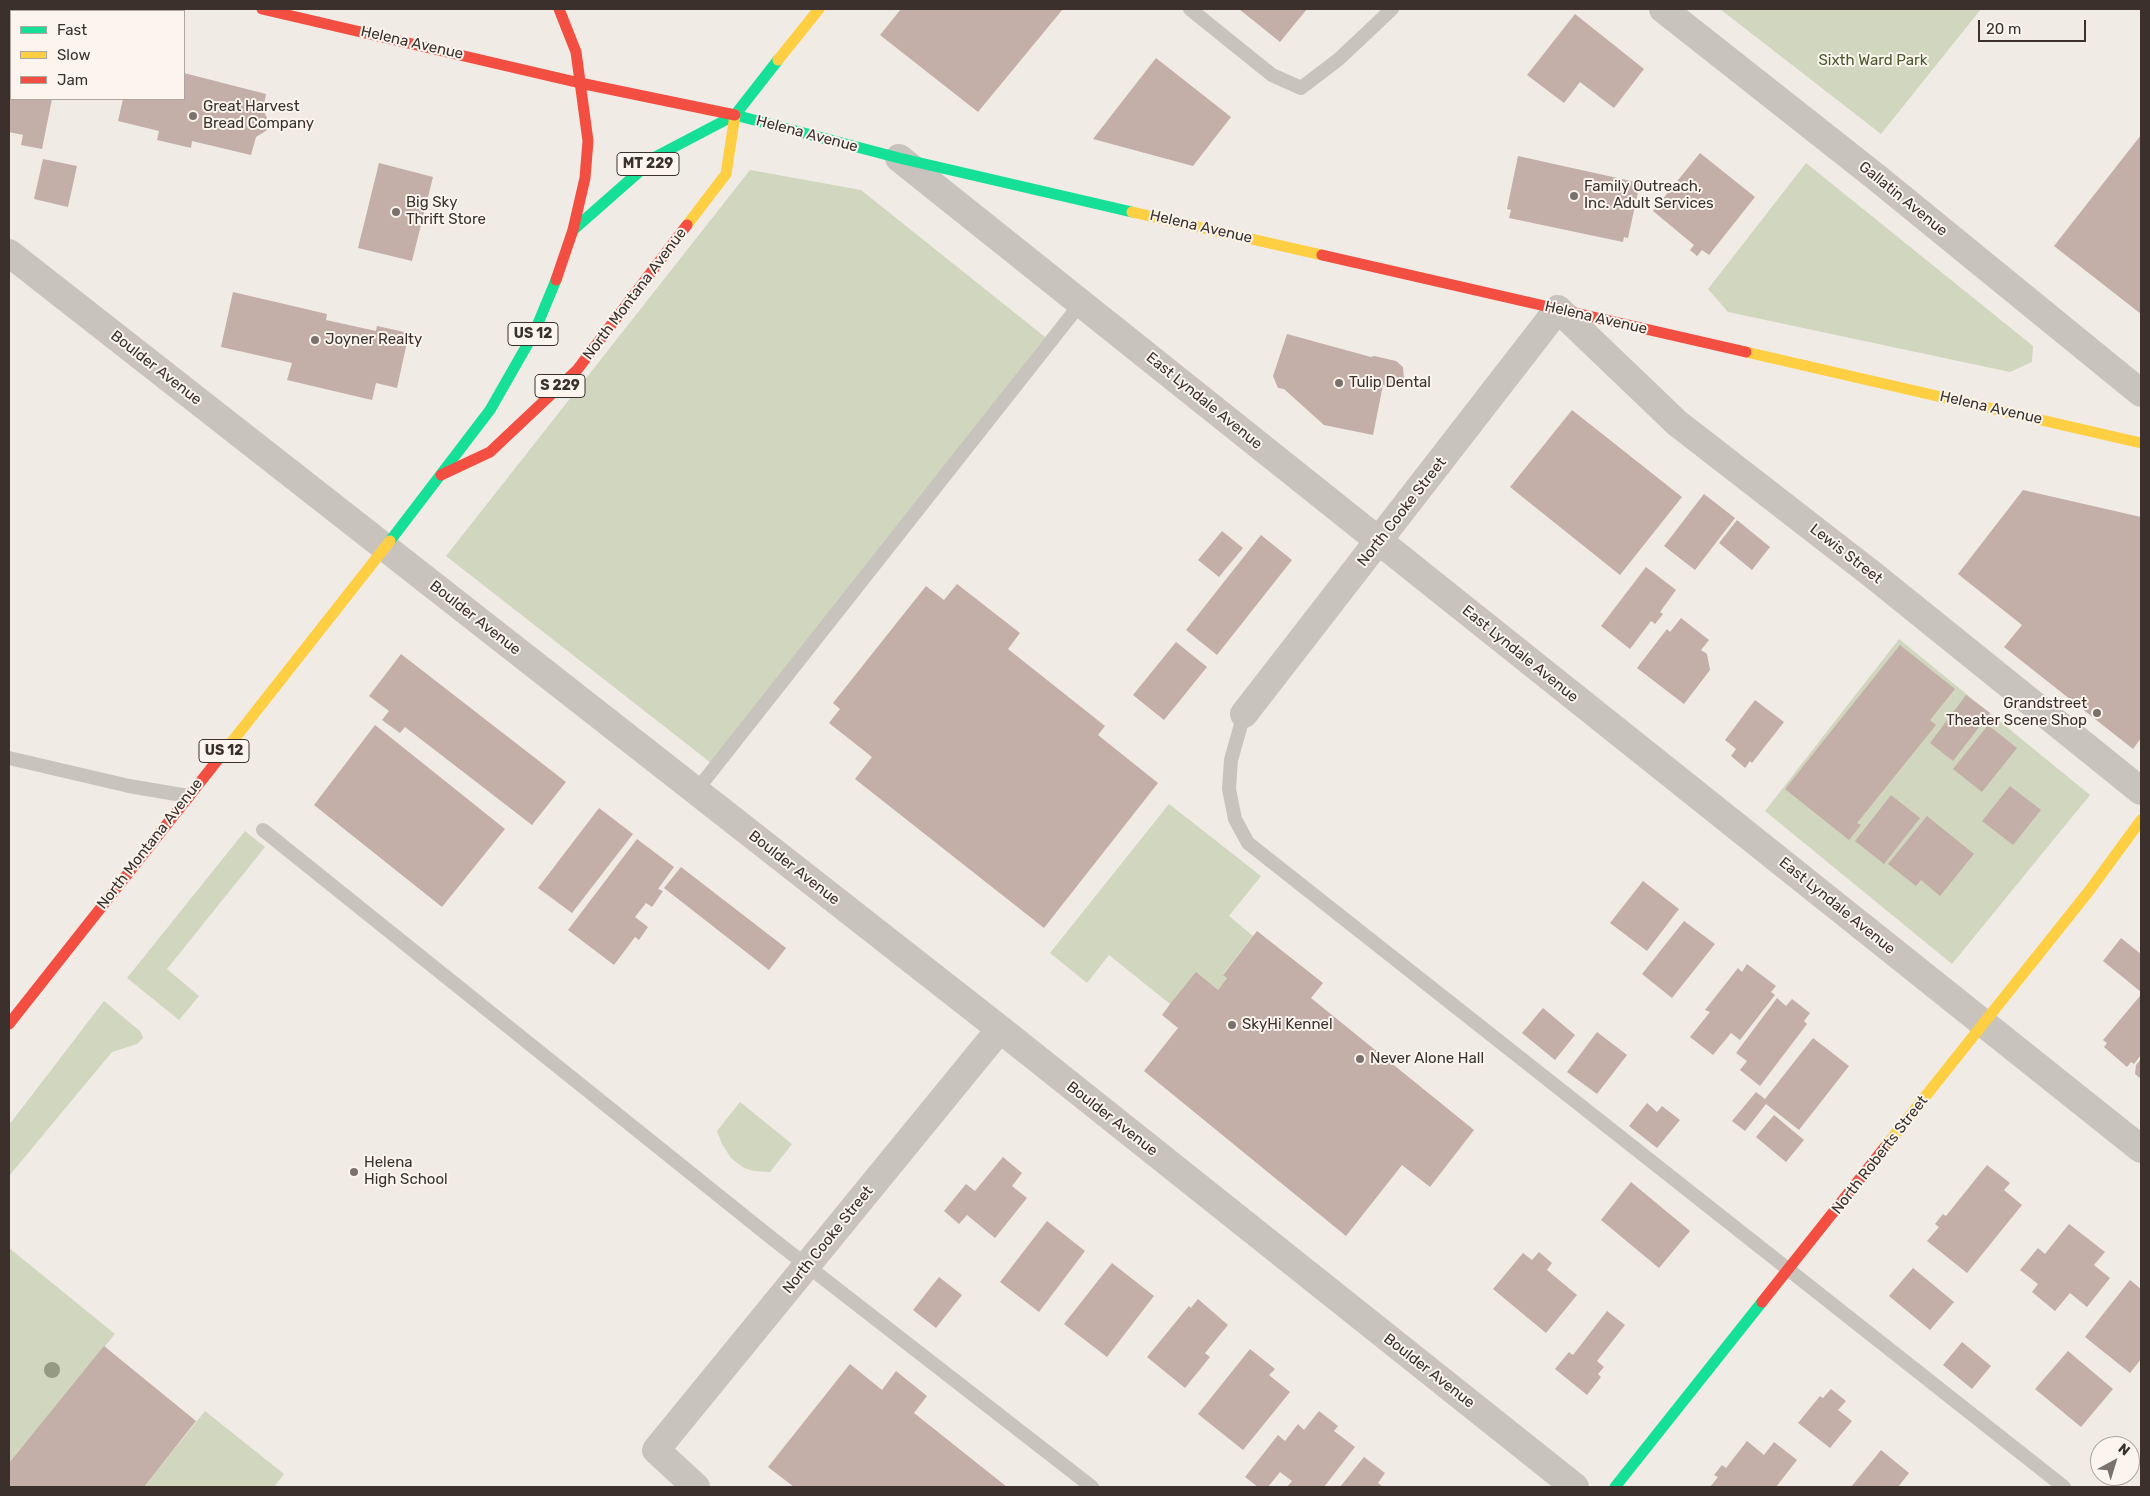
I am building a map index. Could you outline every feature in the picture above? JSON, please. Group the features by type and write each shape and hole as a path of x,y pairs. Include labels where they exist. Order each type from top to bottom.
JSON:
{"main road":[{"name":"Helena Avenue","path":"262,9 580,83 735,115 899,158 2141,443"},
{"name":"US 12","path":"559,9 576,52 580,83"},
{"name":"North Montana Avenue","path":"573,230 657,156 735,115 819,9"},
{"name":"North Montana Avenue","path":"9,1024 385,547 490,410 534,333 555,283 573,230 585,178 588,141 580,83"},
{"name":"North Montana Avenue","path":"441,475 490,452 577,370 726,174 735,115"},
{"name":"North Roberts Street","path":"1615,1487 2089,891 2141,820"}],"street":[{"name":"Gallatin Avenue","path":"1663,9 2141,392"},
{"name":"East Lyndale Avenue","path":"899,158 2141,1149"},
{"name":"Boulder Avenue","path":"9,253 1000,1029 1575,1487"},
{"name":"North Cooke Street","path":"1244,714 1558,309"},
{"name":"Lewis Street","path":"1558,309 1677,424 1874,575 2141,791"},
{"name":"North Cooke Street","path":"696,1487 656,1450 1000,1029"}],"lane":[{"path":"1190,9 1272,75 1301,88 1339,59 1392,9"},
{"path":"696,791 1081,302"},
{"path":"1244,714 1231,760 1229,789 1235,819 1248,843 2064,1487"},
{"path":"9,758 129,786 188,796"},
{"path":"263,830 807,1266 1092,1487"}],"green space":[{"name":"Sixth Ward Park","path":"1720,9 1981,9 1881,134"},
{"path":"1806,163 2033,346 2032,362 2010,372 1728,312 1708,289"},
{"path":"750,170 861,190 1045,337 715,766 446,556"},
{"path":"1899,639 2090,795 1952,964 1765,811"},
{"path":"1169,804 1261,876 1229,916 1253,936 1223,974 1227,978 1218,990 1170,1004 1109,955 1087,983 1050,953"},
{"path":"245,831 265,847 167,969 199,996 179,1020 127,978"},
{"path":"104,1001 141,1032 143,1038 137,1044 112,1052 9,1176 9,1125"},
{"path":"740,1102 792,1144 770,1172 744,1168 731,1158 722,1144 717,1131"},
{"path":"9,1248 115,1334 9,1463"},
{"path":"205,1411 284,1474 274,1487 144,1487"}],"building":[{"path":"901,9 1063,9 978,112 880,35"},
{"path":"1239,9 1307,9 1280,42"},
{"path":"1575,14 1644,69 1614,108 1580,82 1564,103 1527,75"},
{"path":"1156,58 1231,117 1193,166 1093,139"},
{"name":"Great Harvest Bread Company","path":"185,73 266,94 263,110 272,127 256,137 251,155 192,141 191,148 157,140 159,131 118,121 123,100 185,100"},
{"path":"9,82 10,100 52,100 42,149 21,145 23,135 9,132"},
{"path":"2141,135 2141,314 2054,246"},
{"path":"1700,153 1755,197 1709,255 1702,250 1697,256 1690,250 1694,245 1653,211"},
{"name":"Family Outreach, Inc. Adult Services","path":"1518,156 1640,183 1628,238 1624,237 1623,242 1509,218 1511,210 1507,209"},
{"path":"43,159 77,166 68,207 34,199"},
{"name":"Big Sky Thrift Store","path":"379,163 433,177 412,261 358,248"},
{"name":"Joyner Realty","path":"233,292 327,314 326,320 376,331 377,326 409,333 397,388 376,383 372,400 287,380 292,363 221,347"},
{"name":"Tulip Dental","path":"1287,334 1371,357 1396,361 1403,367 1404,380 1401,385 1394,387 1383,385 1373,435 1324,425 1284,389 1278,388 1273,376"},
{"path":"1572,410 1682,497 1620,575 1510,487"},
{"path":"2023,490 2141,517 2141,738 2133,749 2004,647 2022,625 1958,574"},
{"path":"1704,494 1735,518 1695,570 1664,546"},
{"path":"1737,520 1770,547 1752,570 1719,543"},
{"path":"1222,531 1243,548 1219,577 1198,560"},
{"path":"1261,535 1292,560 1217,655 1186,630"},
{"path":"1646,567 1676,590 1660,612 1663,614 1655,624 1651,621 1630,649 1601,626"},
{"path":"957,584 1020,633 1008,649 1105,726 1098,735 1158,783 1044,928 855,779 872,757 829,723 840,709 833,703 926,586 944,600"},
{"path":"1681,618 1709,640 1701,650 1707,654 1710,670 1684,704 1637,668 1667,629 1670,632"},
{"path":"1176,642 1207,667 1164,720 1133,695"},
{"path":"1900,645 1955,689 1930,720 1936,725 1857,823 1861,825 1849,840 1785,789"},
{"path":"401,654 566,782 532,825 405,727 400,733 382,720 389,711 369,696"},
{"path":"1966,695 1990,713 1953,761 1930,743"},
{"path":"1755,700 1784,722 1752,763 1750,761 1745,768 1731,756 1736,749 1725,740"},
{"path":"375,725 505,829 442,907 314,805"},
{"path":"1988,725 2017,748 1982,792 1953,769"},
{"path":"2010,786 2041,810 2013,845 1982,821"},
{"path":"1891,795 1920,818 1884,864 1855,841"},
{"path":"599,808 633,834 572,913 538,888"},
{"path":"1927,816 1974,854 1940,896 1921,880 1916,886 1888,864"},
{"path":"637,839 674,867 658,889 663,891 652,907 646,903 635,917 648,927 639,940 635,937 614,965 568,930"},
{"path":"681,867 786,948 769,970 664,888"},
{"path":"1643,881 1679,909 1647,951 1610,923"},
{"path":"1684,921 1715,944 1672,998 1642,974"},
{"path":"1257,931 1323,983 1311,998 1474,1130 1430,1187 1402,1165 1346,1236 1144,1071 1178,1028 1162,1015 1170,1004 1196,972 1218,990 1227,978 1223,975"},
{"path":"2121,938 2141,954 2141,992 2103,961"},
{"path":"1747,964 1776,986 1771,992 1775,995 1740,1040 1731,1033 1713,1055 1690,1037 1710,1012 1705,1010 1738,968 1742,972"},
{"path":"2140,996 2141,1055 2134,1064 2131,1062 2127,1067 2104,1047 2107,1043 2103,1040"},
{"path":"1777,998 1786,1006 1792,999 1810,1013 1804,1021 1807,1024 1760,1086 1740,1070 1747,1061 1736,1053"},
{"path":"1543,1008 1575,1035 1555,1060 1522,1033"},
{"path":"1597,1032 1627,1055 1597,1094 1567,1072"},
{"path":"1813,1038 1849,1066 1799,1130 1766,1104 1745,1131 1732,1121 1756,1092 1765,1099"},
{"path":"2141,1059 2141,1079 2135,1074 2136,1065"},
{"path":"1647,1103 1657,1112 1662,1106 1680,1120 1657,1148 1629,1126"},
{"path":"1774,1115 1804,1140 1786,1162 1756,1137"},
{"path":"1003,1157 1022,1173 1012,1186 1027,1198 995,1238 967,1215 959,1224 944,1211 966,1184 975,1191"},
{"path":"1987,1165 2010,1183 2004,1190 2022,1205 1967,1273 1927,1241 1939,1227 1935,1224 1943,1214 1946,1216"},
{"path":"1631,1182 1690,1231 1659,1268 1601,1220"},
{"path":"1047,1221 1085,1251 1039,1312 1000,1282"},
{"path":"2069,1224 2105,1252 2094,1265 2110,1278 2087,1307 2070,1293 2055,1311 2032,1292 2038,1284 2020,1270 2038,1248 2045,1254"},
{"path":"1539,1252 1552,1263 1547,1270 1577,1295 1546,1333 1493,1289 1523,1253 1532,1260"},
{"path":"1112,1263 1154,1296 1107,1357 1064,1324"},
{"path":"1913,1268 1954,1302 1930,1330 1889,1296"},
{"path":"939,1277 962,1295 936,1328 913,1310"},
{"path":"2130,1280 2141,1289 2141,1359 2130,1373 2085,1337"},
{"path":"1198,1299 1228,1325 1205,1353 1210,1357 1185,1388 1147,1357 1189,1306 1191,1308"},
{"path":"1607,1311 1625,1325 1597,1361 1604,1367 1598,1374 1601,1377 1587,1395 1555,1369 1569,1352 1573,1355"},
{"path":"1962,1342 1991,1366 1972,1389 1943,1365"},
{"path":"104,1346 196,1421 144,1487 9,1487 9,1463"},
{"path":"1250,1349 1275,1369 1269,1375 1290,1392 1243,1450 1198,1414"},
{"path":"2068,1351 2113,1389 2081,1427 2035,1389"},
{"path":"850,1364 882,1390 896,1371 927,1396 914,1413 1007,1487 794,1487 768,1467"},
{"path":"1831,1389 1846,1401 1838,1410 1852,1421 1830,1448 1798,1423 1820,1396 1823,1398"},
{"path":"1319,1411 1338,1426 1334,1431 1355,1447 1324,1487 1287,1487 1292,1481 1280,1472 1268,1487 1258,1487 1245,1477 1278,1435 1285,1441 1298,1424 1304,1430"},
{"path":"1747,1441 1764,1455 1774,1442 1797,1460 1776,1487 1710,1487 1718,1477 1714,1475 1722,1465 1726,1468"},
{"path":"1881,1450 1909,1473 1898,1487 1851,1487"},
{"path":"1364,1457 1385,1473 1378,1483 1383,1487 1340,1487"}],"traffic: fast":[{"path":"573,230 657,156 735,115 778,60"},
{"path":"735,115 899,158 1132,212"},
{"path":"390,541 490,410 534,333 556,280"},
{"path":"1615,1487 1762,1302"}],"traffic: slow":[{"path":"778,60 819,9"},
{"path":"687,225 726,174 735,115"},
{"path":"1132,212 1322,255"},
{"path":"1746,352 2141,443"},
{"path":"220,757 390,541"},
{"path":"1885,1147 2089,891 2141,820"}],"traffic: jam":[{"path":"262,9 580,83"},
{"path":"556,280 573,230 585,178 588,141 576,52 559,9"},
{"path":"580,83 735,115"},
{"path":"441,475 490,452 577,370 687,225"},
{"path":"1322,255 1746,352"},
{"path":"9,1024 220,757"},
{"path":"1762,1302 1885,1147"}],"place":[{"name":"Great Harvest Bread Company","path":"193,116"},
{"name":"Family Outreach, Inc. Adult Services","path":"1574,196"},
{"name":"Big Sky Thrift Store","path":"396,212"},
{"name":"Joyner Realty","path":"315,340"},
{"name":"Tulip Dental","path":"1339,383"},
{"name":"Grandstreet Theater Scene Shop","path":"2097,713"},
{"name":"SkyHi Kennel","path":"1232,1025"},
{"name":"Never Alone Hall","path":"1360,1059"},
{"name":"Helena High School","path":"354,1172"}]}
